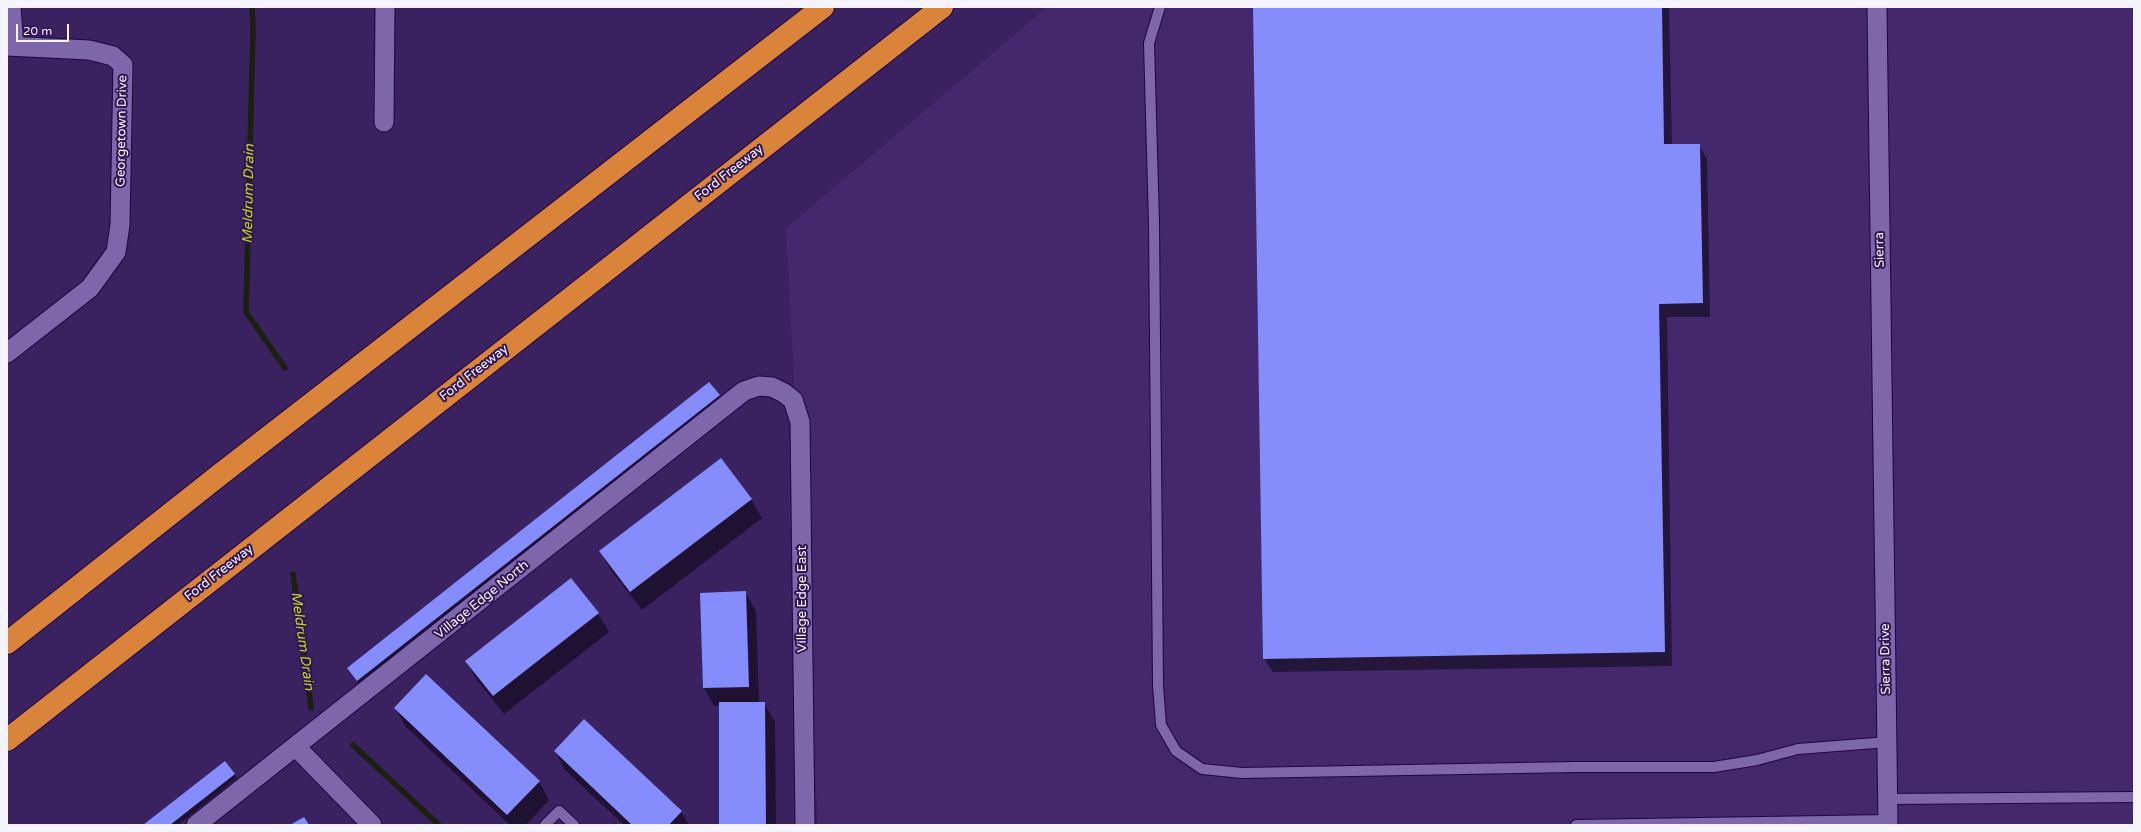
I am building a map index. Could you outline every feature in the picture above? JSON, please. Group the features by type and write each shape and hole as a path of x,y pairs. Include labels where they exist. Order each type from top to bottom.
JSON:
{"highway":[{"path":"7,643 222,473 823,7"},
{"name":"Ford Freeway","path":"7,740 942,7"}],"street":[{"path":"10,46 11,7"},
{"path":"384,122 385,7"},
{"name":"Sierra","path":"1877,7 1883,493"},
{"name":"Georgetown Drive","path":"7,353 90,288 116,252 120,225 123,65 114,56 89,50 10,46"},
{"name":"Village Edge North","path":"196,825 744,391 760,386 772,387"},
{"name":"Village Edge East","path":"772,387 784,393 793,400 800,422 805,825"},
{"name":"Sierra Drive","path":"1883,493 1888,742 1888,823"},
{"path":"296,747 372,825"}],"lane":[{"path":"1160,7 1149,43 1154,224 1158,685 1161,725 1176,751 1202,769 1242,773 1566,767 1714,767 1757,760 1798,749 1888,742"},
{"path":"1888,799 2134,797"},
{"path":"545,825 559,811 574,825"},
{"path":"1576,825 1888,823"}],"shaded area":[{"path":"1047,7 2134,7 2134,825 818,825 786,228"}],"building":[{"path":"1253,7 1662,7 1664,144 1700,144 1703,303 1659,304 1665,652 1263,659"},
{"path":"709,382 720,395 357,681 347,668"},
{"path":"721,458 752,499 630,592 599,551"},
{"path":"571,578 599,613 493,696 465,661"},
{"path":"746,591 749,687 703,688 700,593"},
{"path":"426,674 540,781 507,815 394,708"},
{"path":"719,702 765,702 766,825 719,825"},
{"path":"584,719 682,811 669,825 632,825 554,751"},
{"path":"225,761 235,774 170,825 143,825"},
{"path":"304,817 309,825 290,825"}],"waterway":[{"name":"Meldrum Drain","path":"252,7 253,28 246,312 285,368"},
{"name":"Meldrum Drain","path":"293,574 311,708"},
{"name":"Meldrum Drain","path":"353,745 439,825"}]}
